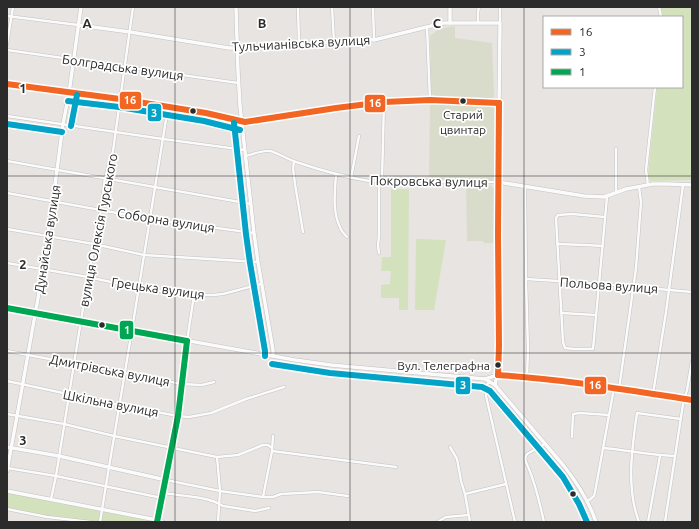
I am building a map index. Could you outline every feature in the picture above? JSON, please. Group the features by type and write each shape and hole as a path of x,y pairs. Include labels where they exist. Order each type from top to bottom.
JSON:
{"main road":[{"name":"Дунайська вулиця","path":"7,469 9,448 18,416 43,270 81,7"},
{"path":"236,7 240,106 254,233 273,356"},
{"path":"450,7 450,23"},
{"name":"Тульчианівська вулиця","path":"78,25 237,48 365,39 374,40 443,23 500,23"},
{"path":"495,385 498,375 499,346 498,182 500,23"},
{"path":"7,84 206,113 242,122 251,122 384,102 430,100 499,102"},
{"path":"498,182 594,197 607,197 616,192 638,186 660,184 692,185"},
{"path":"7,308 321,364 485,379 495,385 574,479 588,501 596,522"},
{"path":"7,491 157,521 178,416 187,341"},
{"path":"485,379 498,375 527,377 692,400"},
{"path":"9,448 59,456 166,480"}],"street":[{"path":"7,44 13,7"},
{"name":"вулиця Олексія Гурського","path":"51,499 88,277 101,210 105,178 113,151 133,7"},
{"path":"298,7 299,44"},
{"path":"332,7 334,42"},
{"path":"373,7 374,40"},
{"path":"478,23 479,7"},
{"path":"500,7 500,23"},
{"name":"Тульчианівська вулиця","path":"7,16 78,25"},
{"path":"426,27 430,100"},
{"name":"Болградська вулиця","path":"7,50 238,83"},
{"path":"648,185 646,170 655,88"},
{"path":"380,253 378,248 379,182 382,180 384,102"},
{"path":"100,522 168,107"},
{"path":"7,116 245,150"},
{"path":"351,178 359,136"},
{"path":"616,149 616,192"},
{"name":"Покровська вулиця","path":"246,156 270,151 294,162 351,178 369,181 498,182"},
{"path":"7,161 251,204"},
{"path":"294,162 294,178 303,232"},
{"path":"336,174 335,202 337,221 341,230 347,237"},
{"path":"653,394 683,184"},
{"path":"619,389 634,286 641,205 638,186"},
{"path":"525,187 528,350 527,377"},
{"name":"Соборна вулиця","path":"7,193 150,219 254,233"},
{"path":"605,217 563,214 558,215 555,220 565,348 593,349 607,197"},
{"path":"7,229 144,254 258,262"},
{"path":"557,244 602,246"},
{"name":"Грецька вулиця","path":"7,264 88,277 139,288 194,295 218,295 261,284"},
{"name":"Польова вулиця","path":"526,279 600,283 692,292"},
{"path":"187,341 194,295"},
{"path":"562,313 596,315"},
{"name":"Дмитрівська вулиця","path":"7,351 125,372 182,384 202,385 214,382"},
{"path":"665,522 684,398 687,390 692,361"},
{"name":"Шкільна вулиця","path":"7,381 119,405 189,417 211,413 246,398 284,387"},
{"path":"490,381 486,386 486,396 515,522"},
{"path":"588,501 596,492 614,388"},
{"path":"639,522 633,506 631,473 637,413 681,419"},
{"path":"7,414 64,424 114,436 218,457 238,455 263,445 268,445 272,448"},
{"path":"572,437 573,414 609,415"},
{"path":"263,497 272,452 273,436"},
{"path":"544,522 536,488 525,456 545,444"},
{"path":"450,447 457,459 470,522"},
{"path":"603,448 660,456 675,456"},
{"path":"272,452 396,467"},
{"path":"648,522 660,456"},
{"path":"218,457 220,491 218,522"},
{"path":"7,469 56,476 162,498"},
{"path":"166,480 220,491 263,497 273,497 281,494 318,492 348,496"},
{"path":"465,494 506,484"},
{"path":"163,493 201,498 223,506 255,511 269,508"},
{"path":"7,510 47,517 91,522"},
{"path":"437,522 446,517 469,514"},
{"path":"46,522 47,517"},
{"path":"157,521 164,522"}],"green space":[{"path":"661,7 692,7 692,180 650,181 648,174 657,88 683,88 683,16 662,16"},
{"path":"455,26 455,38 492,43 494,97 492,99 434,96 431,94 430,36 439,29"},
{"path":"430,104 494,106 496,111 495,180 429,179"},
{"path":"466,185 490,185 494,189 495,243 467,241"},
{"path":"391,189 409,189 408,310 399,310 399,298 381,298 381,285 390,284 391,271 381,271 382,257 391,257"},
{"path":"416,239 446,240 434,310 415,310"},
{"path":"7,493 149,520 152,522 94,522 7,509"}],"transit line":[{"name":"16","path":"7,84 120,99 206,113 245,122 384,102 430,100 499,103"},
{"name":"3","path":"71,126 77,95"},
{"name":"3","path":"68,101 119,107 204,121 240,130"},
{"name":"16","path":"498,375 499,103"},
{"name":"3","path":"234,123 246,234 265,356"},
{"name":"3","path":"7,124 62,132"},
{"name":"1","path":"7,308 187,341"},
{"name":"1","path":"157,522 178,416 187,341"},
{"name":"3","path":"272,364 330,373 482,387 490,391 563,477 579,504 587,522"},
{"name":"16","path":"498,375 571,382 692,400"}],"place":[{"name":"Старий цвинтар","path":"463,101"},
{"name":"Вул. Телеграфна","path":"498,365"}]}
